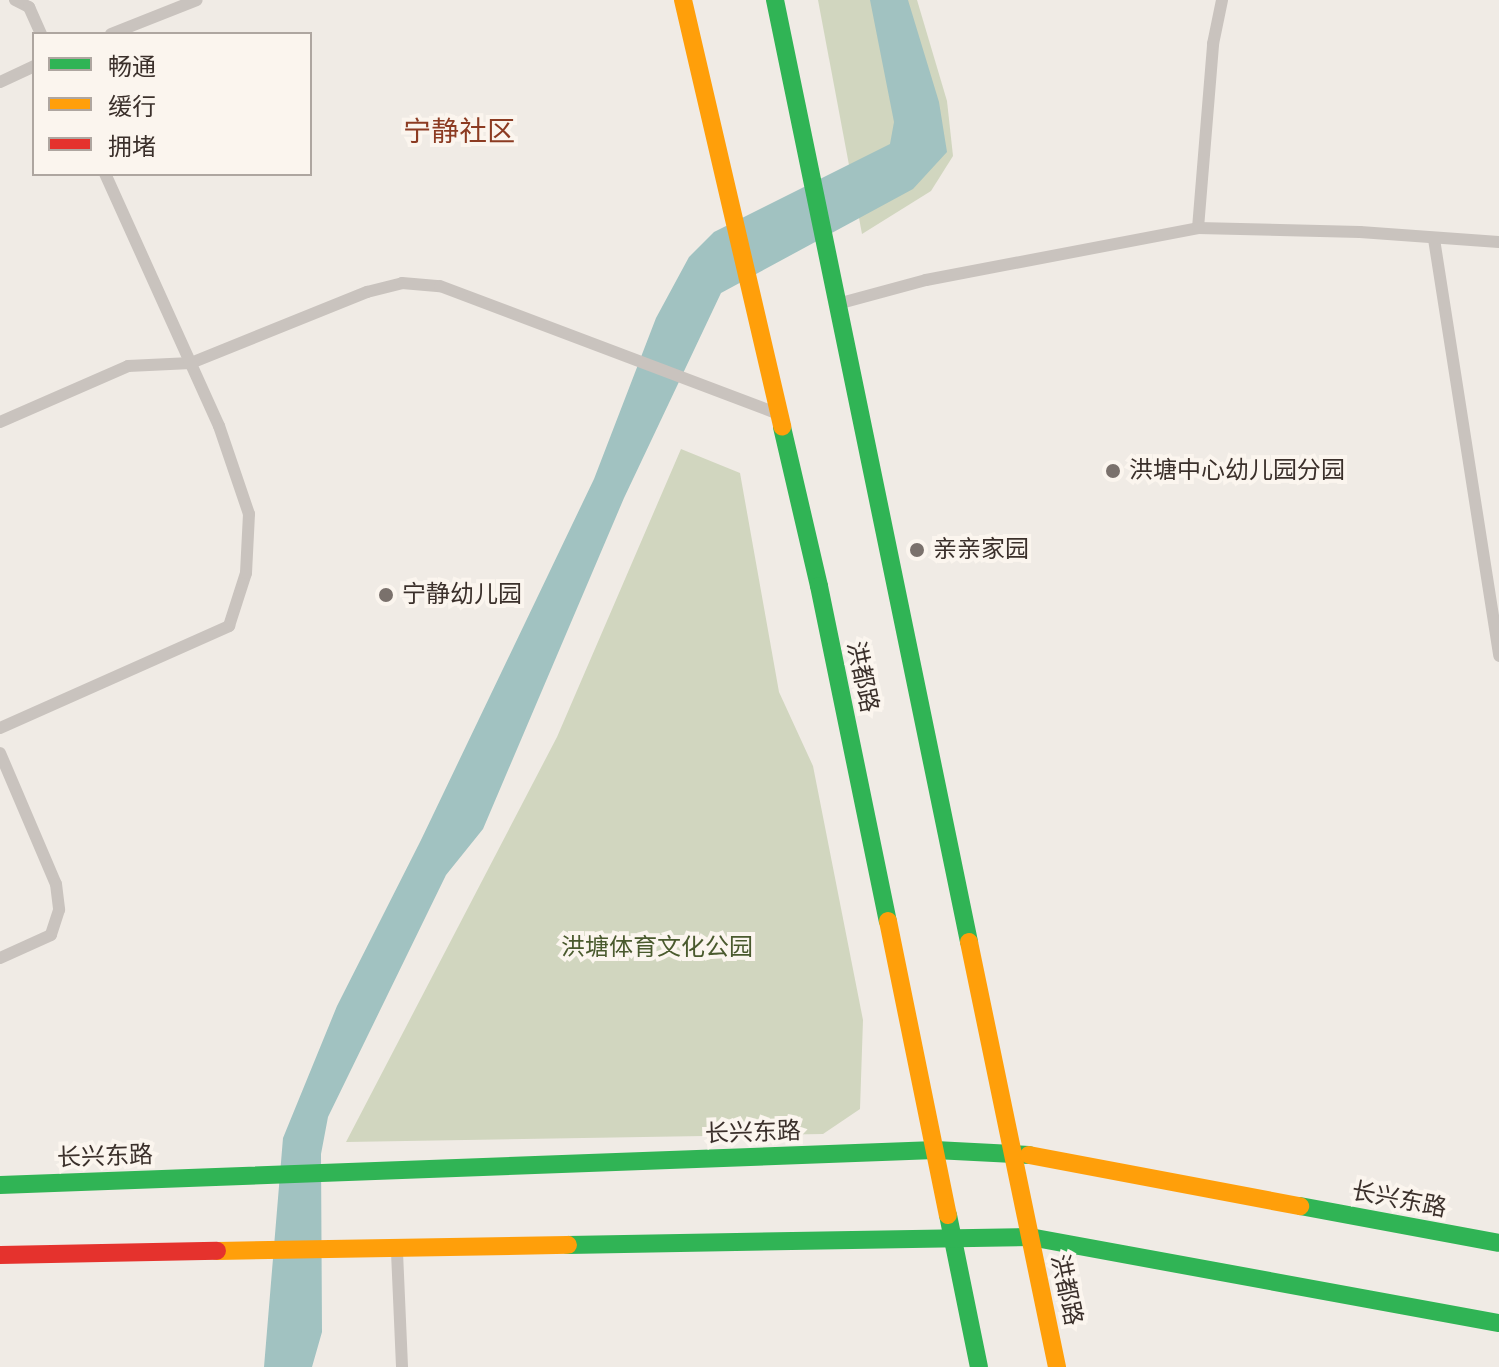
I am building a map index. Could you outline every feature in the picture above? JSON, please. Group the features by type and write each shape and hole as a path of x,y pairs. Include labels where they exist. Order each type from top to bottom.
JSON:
{"main road":[{"name":"洪都路","path":"683,0 819,586 979,1367"},
{"name":"洪都路","path":"775,0 1057,1367"},
{"name":"长兴东路","path":"0,1185 935,1150 1012,1152 1499,1243"},
{"path":"0,1255 1030,1237 1499,1323"}],"lane":[{"path":"15,0 29,7 40,32"},
{"path":"116,32 197,0"},
{"path":"1198,228 1213,44 1222,0"},
{"path":"0,82 32,67"},
{"path":"0,728 229,626 246,573 249,514 219,426 106,176"},
{"path":"838,304 926,280 1198,228 1360,232 1499,242"},
{"path":"1434,239 1499,656"},
{"path":"0,422 128,366 191,363 367,292 402,283 440,286 780,415"},
{"path":"0,753 56,884 59,910 51,935 0,958"},
{"path":"397,1249 402,1367"}],"green space":[{"path":"818,0 917,0 947,101 953,156 931,191 862,234"},
{"name":"洪塘体育文化公园","path":"681,449 740,473 779,692 813,766 863,1020 860,1109 823,1134 346,1142 557,737"}],"water":[{"path":"870,0 908,0 939,102 947,152 913,189 721,293 624,498 483,829 446,875 328,1117 321,1154 322,1332 312,1367 264,1367 283,1138 337,1006 421,840 594,479 656,318 689,257 714,232 890,144 894,122"}],"traffic: fast":[{"path":"775,0 969,942"},
{"path":"782,427 819,586 888,921"},
{"path":"0,1185 935,1150 1029,1155"},
{"path":"1300,1206 1499,1243"},
{"path":"948,1215 979,1367"},
{"path":"568,1245 1030,1237 1499,1323"}],"traffic: slow":[{"path":"683,0 782,427"},
{"path":"888,921 948,1215"},
{"path":"969,942 1057,1367"},
{"path":"1029,1155 1300,1206"},
{"path":"217,1251 568,1245"}],"traffic: jam":[{"path":"0,1255 217,1251"}],"place":[{"name":"洪塘中心幼儿园分园","path":"1113,471"},
{"name":"亲亲家园","path":"917,550"},
{"name":"宁静幼儿园","path":"386,595"}],"district":[{"name":"宁静社区","path":"459,132"}]}
